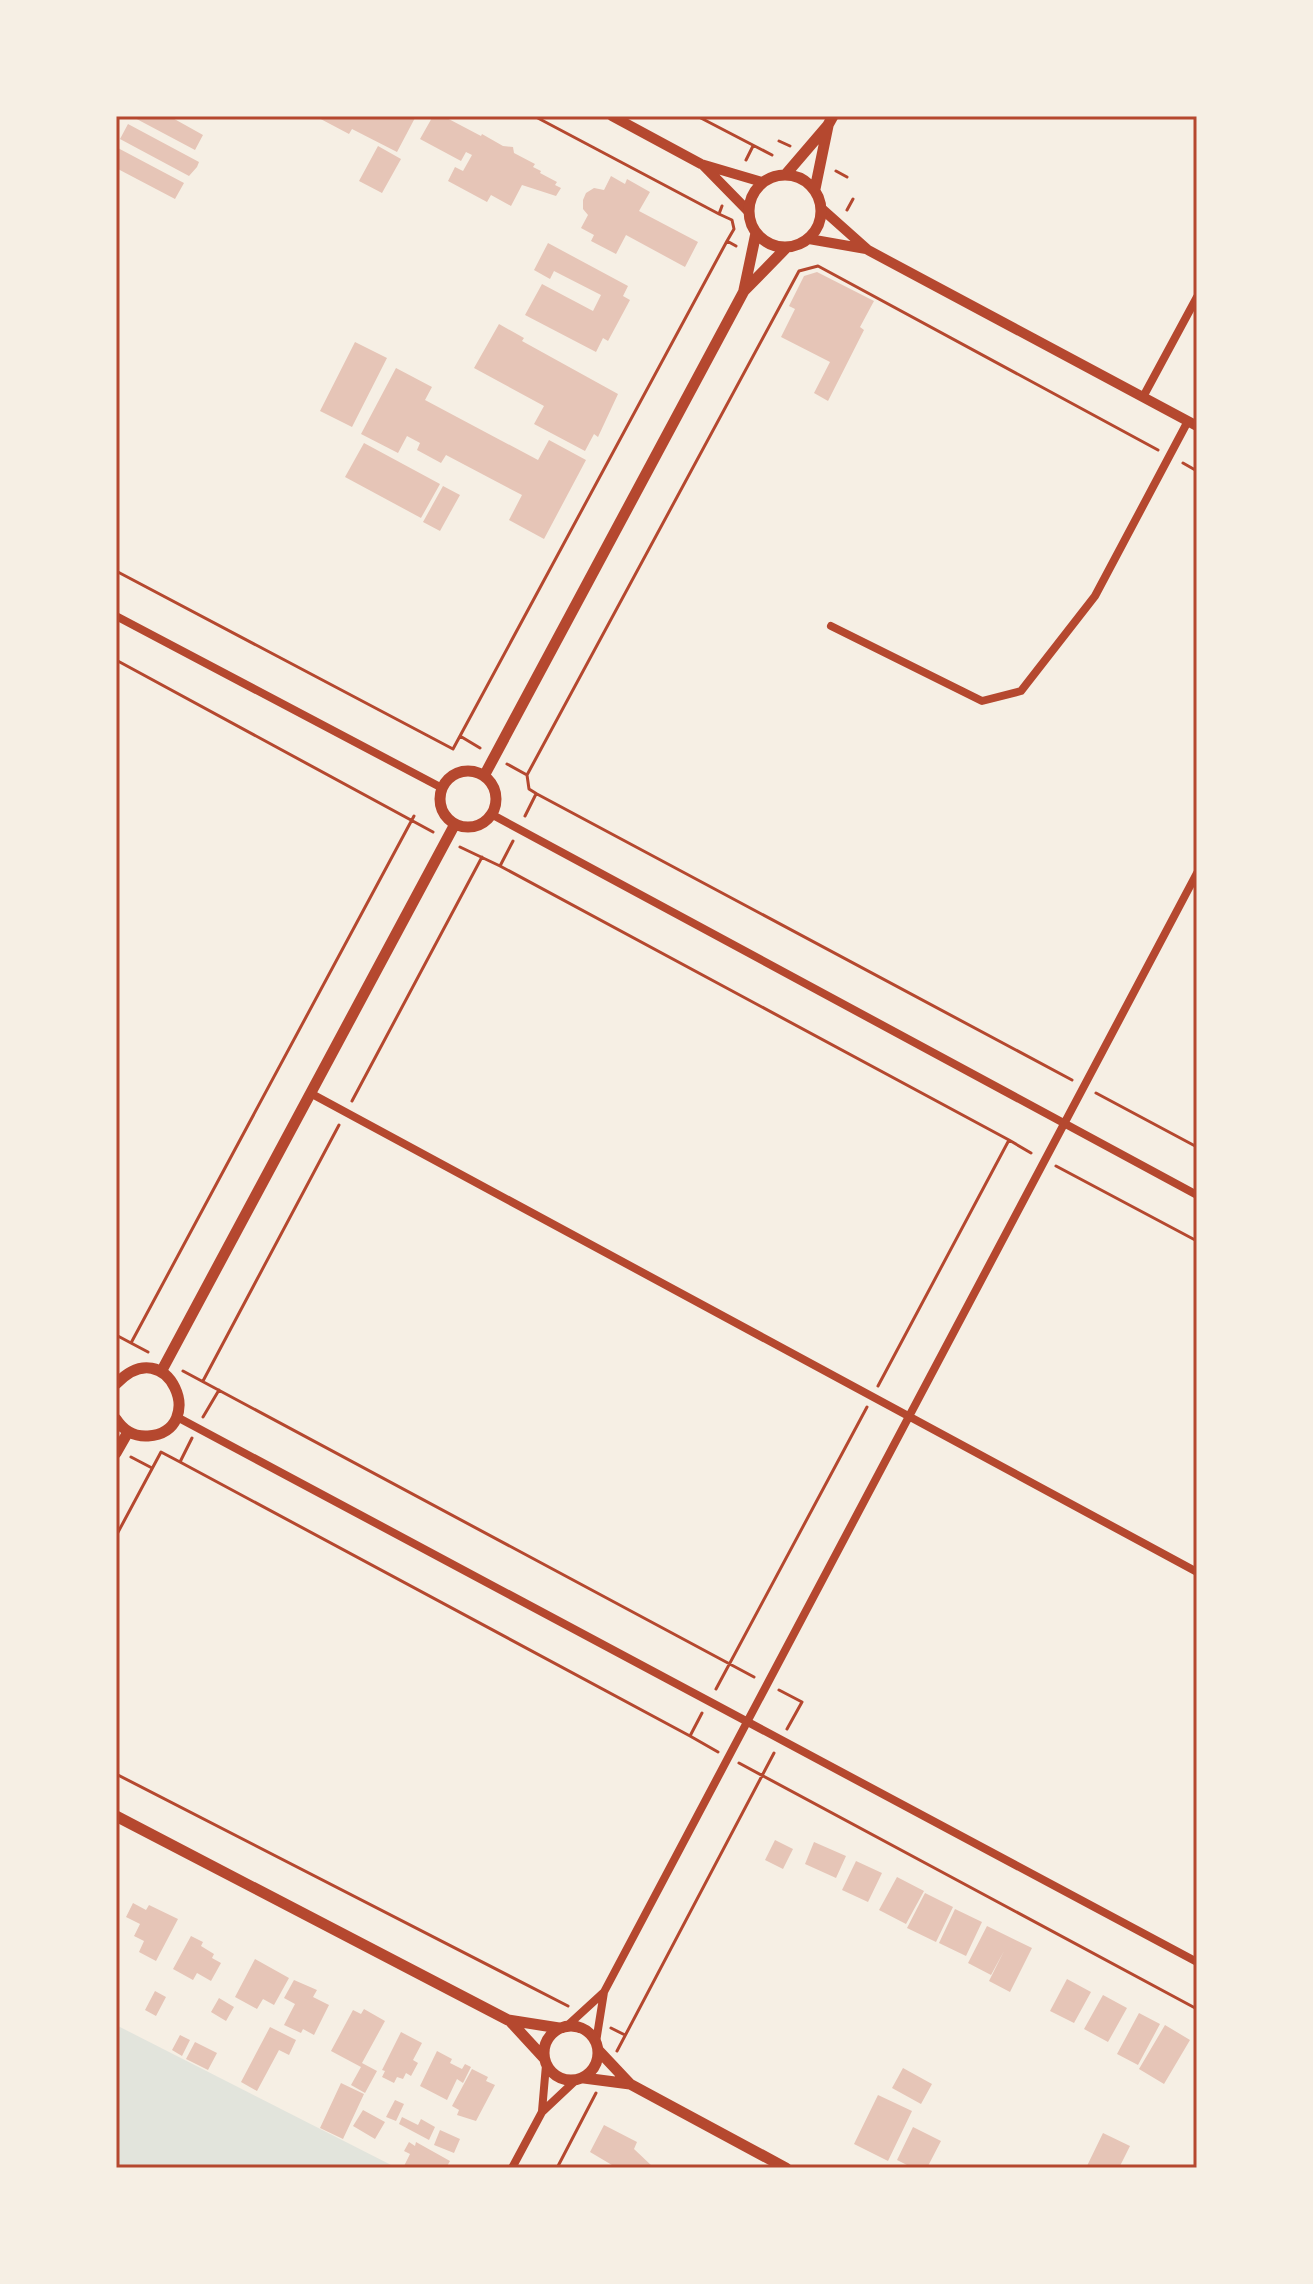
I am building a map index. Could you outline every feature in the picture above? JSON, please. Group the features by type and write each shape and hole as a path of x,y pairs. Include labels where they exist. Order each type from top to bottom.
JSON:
{"main road":[{"path":"786,174 831,121"},
{"path":"484,776 744,291 787,247 809,239 816,230 822,209 815,189 831,121"},
{"path":"787,247 765,241 756,233 749,212 750,201 762,182 773,176 797,176 815,189"},
{"path":"744,291 756,233"},
{"path":"475,772 484,776 495,793 496,804 485,821 475,825 455,824 442,808 442,788 447,779 455,774 475,772"},
{"path":"164,1367 455,824"},
{"path":"116,1384 136,1369 164,1367"},
{"path":"116,1419 128,1432 141,1436 156,1435 168,1429 177,1417 180,1405 178,1391 164,1367"},
{"path":"117,1451 128,1432"},
{"path":"116,1816 508,2020 585,2029 630,2084 786,2168"},
{"path":"508,2020 559,2078 630,2084"},
{"path":"545,2061 547,2040 563,2027"},
{"path":"580,2079 596,2066 597,2046"}],"street":[{"path":"612,116 701,164 762,182"},
{"path":"701,164 749,212"},
{"path":"822,209 868,250 1192,424 1169,456 1095,596 1021,691 982,701 831,626"},
{"path":"809,239 868,250"},
{"path":"1143,397 1197,297"},
{"path":"116,616 442,788"},
{"path":"491,814 1197,1195"},
{"path":"597,2046 604,1992 1197,873"},
{"path":"312,1094 1197,1572"},
{"path":"177,1417 1197,1962"},
{"path":"563,2027 604,1992"},
{"path":"542,2112 545,2061"},
{"path":"512,2168 542,2112 580,2079"}],"path":[{"path":"534,116 719,214"},
{"path":"697,116 772,155"},
{"path":"116,571 453,749 727,241"},
{"path":"1197,471 818,266 799,271 527,775 529,789 537,794 1197,1147"},
{"path":"116,660 1197,1241"},
{"path":"460,736 527,775"},
{"path":"500,866 537,794"},
{"path":"131,1343 413,818"},
{"path":"180,1462 690,1736 1009,1140"},
{"path":"116,1335 164,1367 802,1702 611,2063"},
{"path":"117,1451 152,1468"},
{"path":"116,1536 161,1452"},
{"path":"116,1774 581,2013"},
{"path":"762,1776 1197,2009"},
{"path":"599,2022 625,2035"},
{"path":"557,2168 602,2080"}],"shaded area":[{"path":"116,2025 397,2168 116,2168"}],"building":[{"path":"131,116 169,116 203,135 195,150"},
{"path":"315,116 416,116 397,152 352,129 349,134"},
{"path":"433,116 443,116 503,146 513,147 514,153 535,164 533,167 561,188 556,196 522,185 511,206 491,195 487,202 448,181 455,167 463,171 472,155 466,152 461,161 420,139"},
{"path":"128,124 199,162 197,167 189,176 120,139"},
{"path":"378,146 401,159 382,193 359,181"},
{"path":"116,147 184,183 175,199 116,168"},
{"path":"611,176 625,184 627,179 650,192 639,211 698,242 685,267 626,235 616,254 591,241 594,235 581,228 588,215 583,209 583,200 586,193 594,188 604,190"},
{"path":"548,243 628,286 623,296 630,300 608,341 603,338 596,352 525,315 542,284 593,311 601,295 554,271 550,279 534,270"},
{"path":"817,272 874,301 860,327 864,330 828,401 814,393 830,362 781,337 795,309 789,306 804,276"},
{"path":"499,324 524,338 522,341 618,394 598,437 594,434 585,451 534,424 544,406 474,368"},
{"path":"355,342 387,358 352,427 320,411"},
{"path":"396,368 432,387 425,400 538,460 549,440 586,460 544,539 509,520 522,495 446,455 441,463 417,450 420,443 407,436 398,453 361,434"},
{"path":"364,443 440,484 421,518 345,477"},
{"path":"443,486 460,495 440,531 423,522"},
{"path":"775,1840 793,1849 783,1869 765,1860"},
{"path":"814,1842 846,1856 836,1878 805,1864"},
{"path":"856,1861 882,1873 868,1902 842,1890"},
{"path":"897,1877 924,1891 906,1924 879,1910"},
{"path":"925,1893 953,1907 936,1942 907,1928"},
{"path":"133,1903 146,1910 149,1905 178,1919 156,1961 139,1952 144,1941 134,1936 140,1924 126,1917"},
{"path":"955,1909 982,1922 966,1956 939,1943"},
{"path":"987,1926 1032,1948 1010,1992 989,1981 1004,1951 991,1975 968,1963"},
{"path":"191,1936 203,1942 201,1946 221,1963 211,1981 197,1973 193,1980 173,1969"},
{"path":"255,1959 289,1978 274,2005 263,1999 257,2009 235,1997"},
{"path":"1067,1979 1091,1992 1074,2023 1050,2011"},
{"path":"294,1980 317,1990 313,1997 329,2005 314,2035 284,2025 295,2004 284,1998"},
{"path":"155,1991 166,1997 156,2016 145,2010"},
{"path":"1103,1995 1127,2008 1108,2042 1084,2029"},
{"path":"219,1998 234,2007 226,2021 211,2012"},
{"path":"364,2009 385,2021 362,2063 377,2071 365,2093 351,2085 361,2067 331,2051 353,2010 361,2014"},
{"path":"1139,2013 1160,2024 1138,2065 1117,2054"},
{"path":"1165,2025 1190,2040 1164,2084 1139,2069"},
{"path":"270,2027 296,2040 289,2055 279,2050 257,2091 241,2082"},
{"path":"401,2032 422,2043 413,2060 418,2063 411,2076 406,2073 403,2079 397,2077 394,2083 382,2077 385,2071 382,2070"},
{"path":"180,2035 190,2040 182,2056 172,2050"},
{"path":"195,2042 217,2053 208,2070 186,2059"},
{"path":"437,2051 462,2069 465,2064 471,2067 463,2083 457,2079 447,2100 420,2086"},
{"path":"903,2068 932,2084 921,2104 892,2088"},
{"path":"472,2069 488,2077 486,2081 495,2085 476,2121 457,2115 459,2110 452,2106"},
{"path":"341,2083 364,2094 343,2139 320,2128"},
{"path":"878,2095 912,2111 888,2161 854,2144"},
{"path":"395,2100 404,2104 396,2121 386,2117"},
{"path":"363,2110 385,2122 375,2139 353,2126"},
{"path":"402,2117 418,2125 421,2119 435,2127 429,2140 399,2124"},
{"path":"604,2125 637,2142 634,2149 651,2168 617,2168 590,2152"},
{"path":"913,2127 941,2141 927,2168 913,2168 897,2160"},
{"path":"440,2130 460,2139 454,2153 434,2145"},
{"path":"1103,2133 1130,2146 1119,2168 1086,2168"},
{"path":"409,2142 415,2146 416,2142 450,2161 446,2168 403,2168 410,2154 404,2151"}]}
